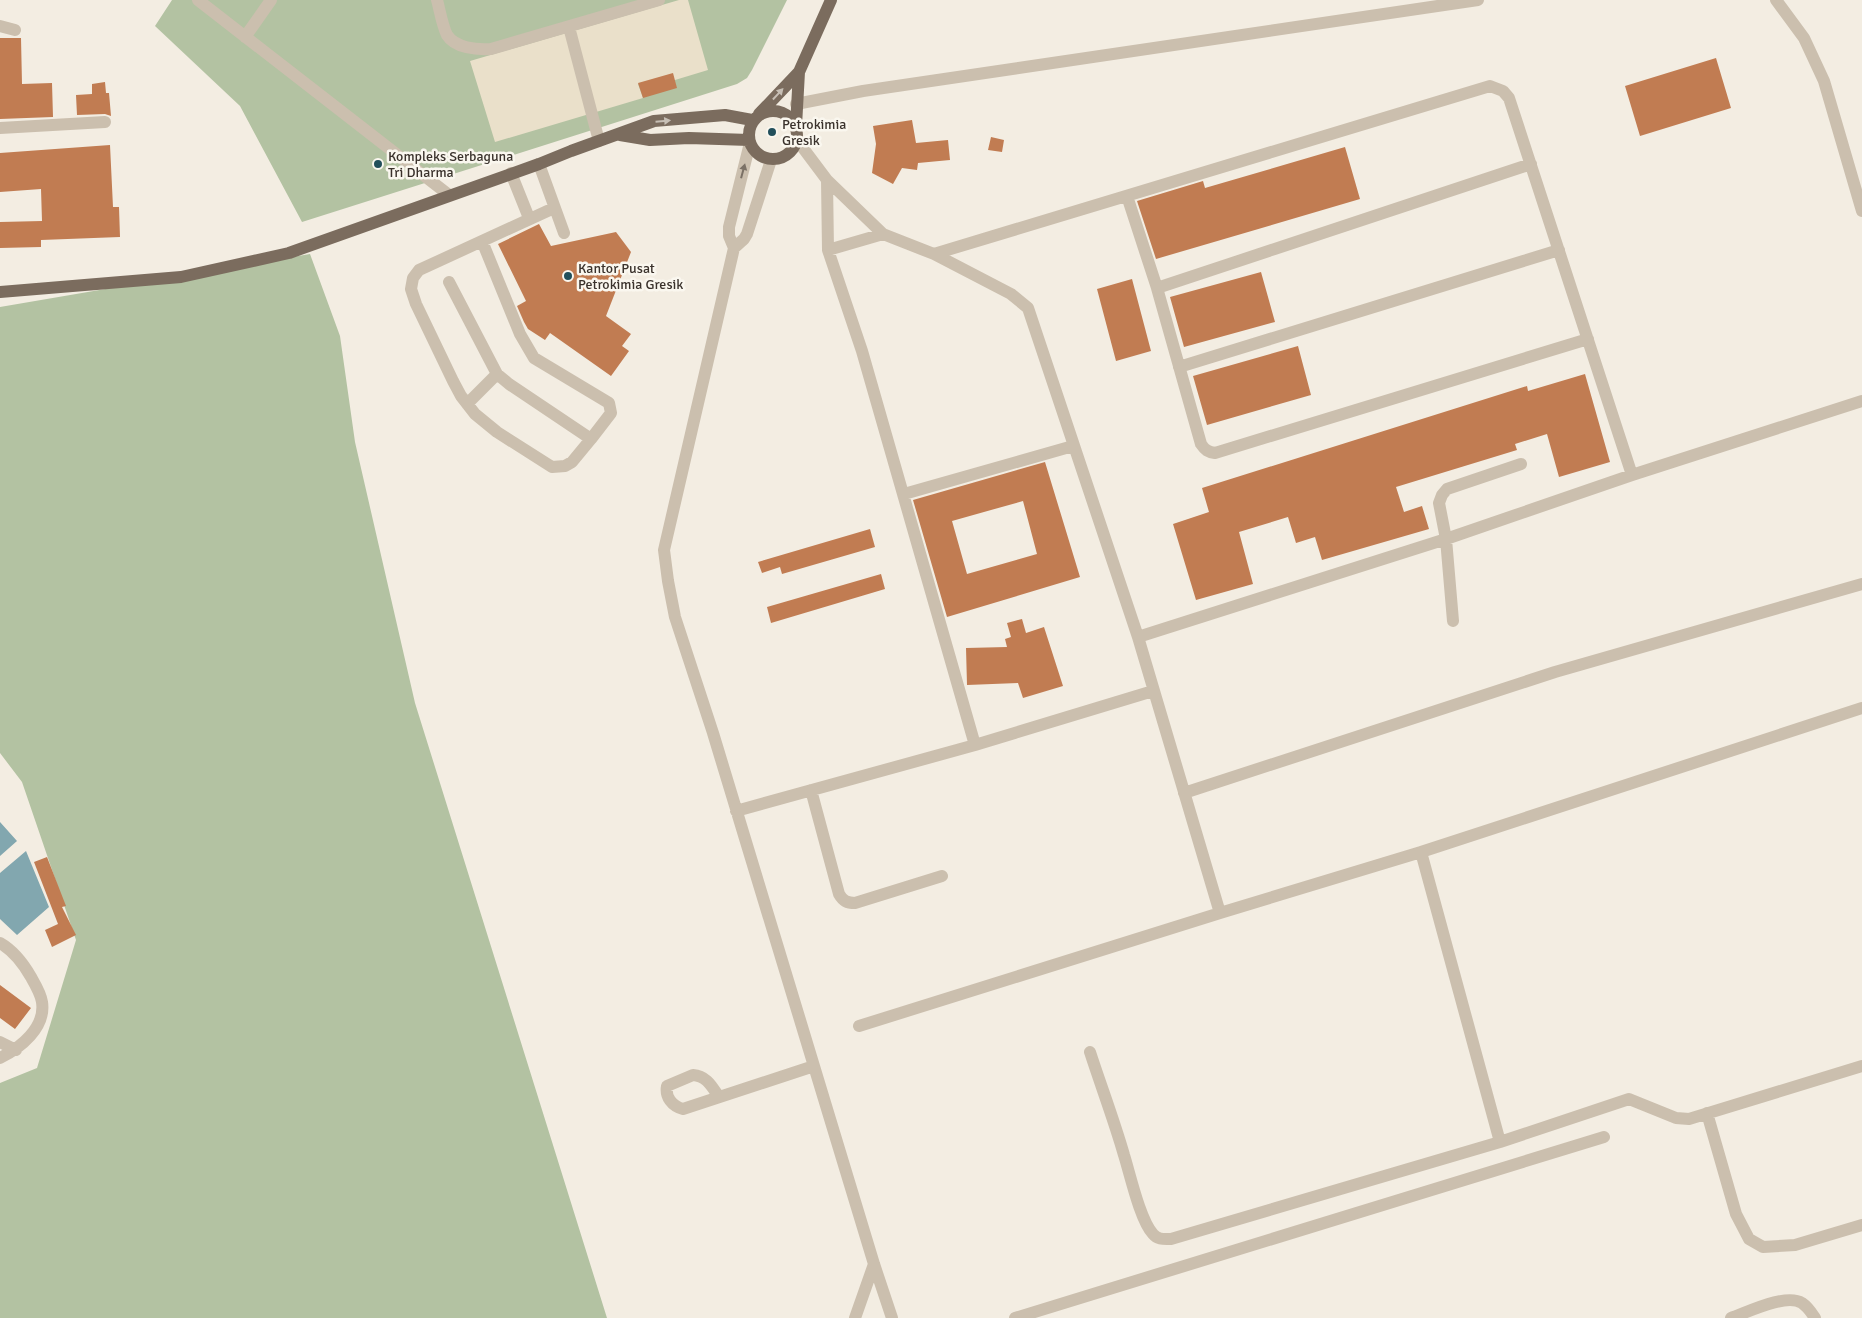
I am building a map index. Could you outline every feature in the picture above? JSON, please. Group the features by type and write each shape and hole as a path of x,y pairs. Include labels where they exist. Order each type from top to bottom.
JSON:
{"main road":[{"path":"799,72 755,118 749,142 758,155 771,160 778,159 790,152 798,140 796,104 799,72 831,0"},
{"path":"0,292 181,277 289,253 654,121 725,115 755,118 772,111 786,114 796,126"},
{"path":"616,134 650,140 689,138 749,142"}],"street":[{"path":"198,0 449,195"},
{"path":"245,37 271,0"},
{"path":"437,0 450,39 467,48 480,50 491,49 659,0"},
{"path":"796,104 863,91 1478,0"},
{"path":"1776,0 1804,38 1824,82 1862,210"},
{"path":"0,26 15,30"},
{"path":"569,26 599,141"},
{"path":"934,254 1490,86 1502,90 1509,98 1632,475"},
{"path":"0,128 105,122"},
{"path":"798,140 827,180 883,234 934,254 1011,294 1028,308 1138,637 1220,914"},
{"path":"749,142 729,227 729,236 734,248 664,550 675,617 713,733 892,1318"},
{"path":"734,248 744,240 747,234 771,160"},
{"path":"539,164 564,233"},
{"path":"1157,288 1531,164"},
{"path":"511,174 529,218"},
{"path":"827,180 828,250 862,351 975,746"},
{"path":"1127,196 1157,288 1205,450 1215,453 1588,339"},
{"path":"482,240 520,334 534,358 609,403 611,413 572,462 565,466 552,467 496,432 475,414 453,381 416,304 411,289 413,278 419,270 482,240 529,218 554,208"},
{"path":"828,250 883,234"},
{"path":"1179,366 1559,250"},
{"path":"449,282 497,374 591,439"},
{"path":"467,404 497,374"},
{"path":"1138,637 1446,539 1632,475 1862,401"},
{"path":"904,494 1073,446"},
{"path":"1453,621 1446,539 1439,504 1442,495 1448,489 1521,464"},
{"path":"1184,792 1555,672 1862,584"},
{"path":"736,811 975,746 1153,691"},
{"path":"859,1026 1421,852 1862,708"},
{"path":"811,790 839,894 842,899 847,902 856,903 942,876"},
{"path":"1421,852 1500,1142"},
{"path":"0,942 22,961 42,1001 42,1015 36,1027 16,1050 0,1058"},
{"path":"0,1042 16,1050"},
{"path":"1090,1052 1124,1153 1135,1194 1153,1235 1161,1240 1171,1239 1500,1142 1629,1099 1676,1118 1689,1119 1862,1066"},
{"path":"719,1097 814,1066"},
{"path":"1707,1114 1736,1214 1749,1239 1763,1247 1795,1245 1862,1224"},
{"path":"1015,1318 1604,1137"},
{"path":"855,1318 874,1264"},
{"path":"1731,1318 1777,1302 1794,1300 1801,1302 1808,1308 1815,1318"}],"green space":[{"name":"Kompleks Serbaguna Tri Dharma","path":"172,0 787,0 752,70 747,78 737,84 302,222 240,106 155,26"},
{"path":"310,254 340,336 355,442 415,703 607,1318 0,1318 0,1083 37,1068 76,940 22,782 0,753 0,307"}],"shaded area":[{"path":"679,0 688,0 708,70 675,80 638,84 643,98 495,142 470,61"}],"water":[{"path":"0,822 17,841 0,856"},
{"path":"26,851 49,907 17,935 0,919 0,873"}],"building":[{"path":"0,38 21,38 22,84 52,83 53,117 0,119"},
{"path":"1716,58 1731,108 1640,136 1625,86"},
{"path":"673,73 677,88 643,98 638,83"},
{"path":"105,82 106,93 109,93 111,116 105,114 77,115 76,95 92,94 92,84"},
{"path":"912,120 916,143 948,140 950,160 918,163 917,170 902,168 893,184 872,173 876,144 873,126"},
{"path":"991,137 1004,140 1002,152 988,150"},
{"path":"110,145 113,207 119,207 120,237 41,240 41,247 0,248 0,222 42,221 41,189 0,192 0,153"},
{"path":"1345,147 1360,199 1156,259 1137,201 1203,181 1205,188"},
{"name":"Kantor Pusat Petrokimia Gresik","path":"539,224 551,246 616,232 631,252 606,316 631,334 622,346 629,351 611,376 550,333 545,340 528,329 524,322 517,306 526,301 498,244"},
{"path":"1261,272 1275,322 1184,347 1170,297"},
{"path":"1132,279 1151,351 1116,361 1097,289"},
{"path":"1298,346 1311,395 1207,425 1193,376"},
{"path":"1585,374 1610,462 1559,477 1547,434 1515,444 1517,450 1396,487 1404,512 1422,506 1429,529 1322,560 1315,537 1296,543 1288,517 1239,532 1253,584 1196,600 1173,524 1209,512 1202,488 1527,386 1528,391"},
{"path":"1045,462 1080,577 947,617 913,500","holes":["1023,501 1037,554 967,574 952,521"]},
{"path":"870,529 875,547 782,574 780,567 762,573 758,562"},
{"path":"881,574 885,589 771,623 767,607"},
{"path":"1022,619 1026,633 1044,627 1063,686 1023,698 1018,683 967,685 966,648 1007,647 1005,639 1011,637 1007,623"},
{"path":"47,857 66,906 62,907 76,935 52,947 45,930 58,924 34,862"},
{"path":"0,985 31,1008 15,1029 0,1018"}],"place":[{"name":"Petrokimia Gresik","path":"772,132"},
{"name":"Kompleks Serbaguna Tri Dharma","path":"378,164"},
{"name":"Kantor Pusat Petrokimia Gresik","path":"568,276"}]}
